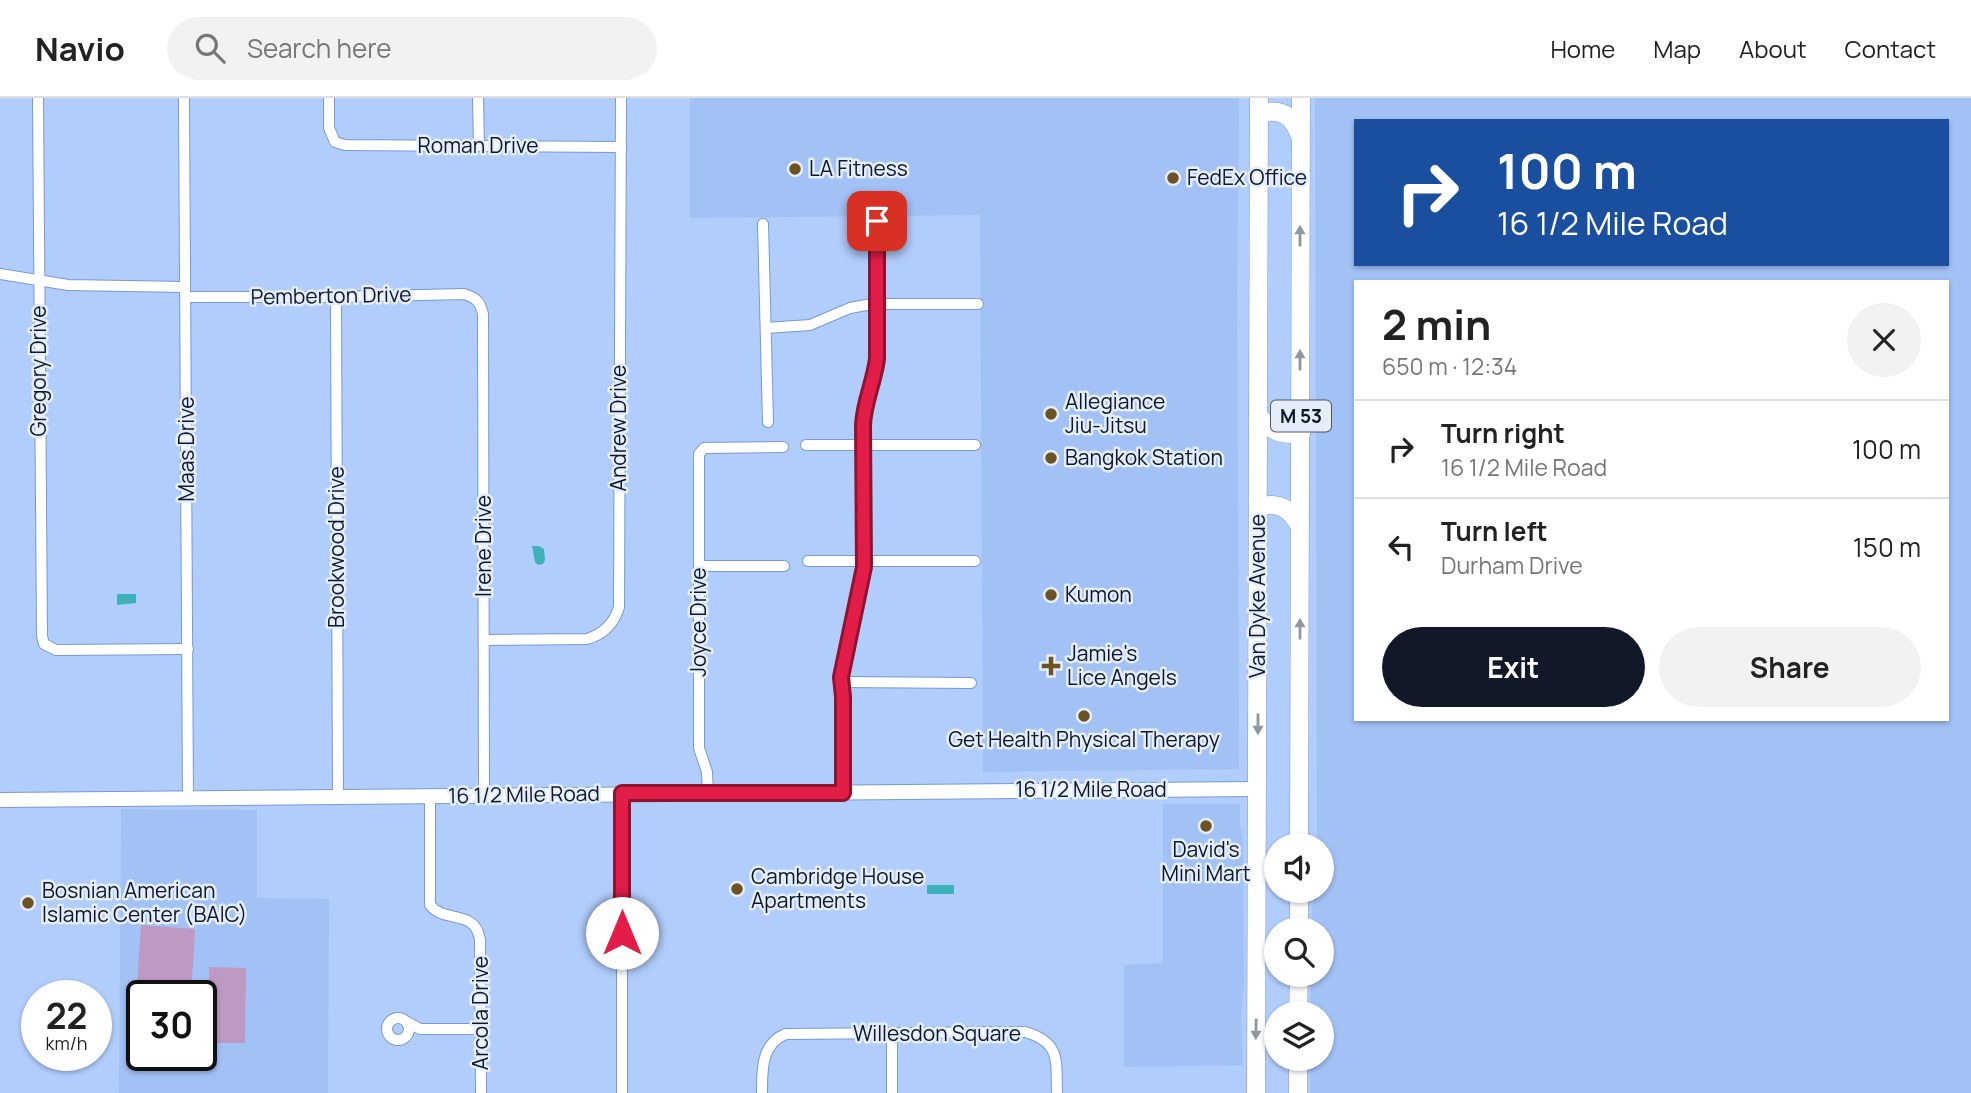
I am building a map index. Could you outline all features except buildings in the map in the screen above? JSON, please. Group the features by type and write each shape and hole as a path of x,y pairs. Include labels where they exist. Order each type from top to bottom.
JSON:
{"main road":[{"name":"Van Dyke Avenue","path":"1300,833 1301,98"},
{"name":"Van Dyke Avenue","path":"1259,106 1258,789 1264,836"},
{"path":"1259,106 1286,114 1297,126 1301,139"},
{"path":"1258,414 1264,424 1276,433 1301,434"},
{"path":"1258,507 1283,507 1294,516 1300,527"},
{"name":"Van Dyke Avenue","path":"1256,1093 1265,903"},
{"path":"1298,1071 1298,1093"}],"street":[{"name":"Gregory Drive","path":"37,98 41,628 44,644 56,650 67,651 188,649"},
{"name":"Maas Drive","path":"184,98 188,799"},
{"name":"Roman Drive","path":"329,98 329,128 335,142 355,146 621,147"},
{"path":"478,98 479,146"},
{"name":"Andrew Drive","path":"484,640 587,639 601,634 617,614 620,594 618,305 621,98"},
{"path":"843,793 841,682 843,658 863,577 865,405 874,379 877,359 877,221"},
{"path":"763,223 768,422"},
{"name":"Pemberton Drive","path":"0,274 38,282 185,292 336,297 464,293 476,298"},
{"name":"Brookwood Drive","path":"336,297 338,797"},
{"name":"Irene Drive","path":"476,298 483,314 484,796"},
{"path":"766,328 810,325 850,309 877,304 978,304"},
{"path":"806,445 975,445"},
{"name":"Joyce Drive","path":"708,793 707,772 699,748 699,454 701,450 783,447"},
{"path":"808,561 975,561"},
{"path":"699,566 784,566"},
{"path":"841,682 971,683"},
{"name":"16 1/2 Mile Road","path":"0,800 1258,789"},
{"path":"622,793 622,1093"},
{"name":"Arcola Drive","path":"430,796 430,905 439,912 467,920 479,931 481,1093"},
{"path":"420,1029 401,1017 388,1023 387,1031 390,1037 398,1040 420,1029 481,1029"},
{"path":"407,1021 410,1028 407,1035"},
{"name":"Willesdon Square","path":"762,1093 765,1055 773,1041 780,1036 793,1033 1025,1032 1046,1041 1054,1053 1057,1093"},
{"path":"892,1033 892,1093"}],"shaded area":[{"path":"690,98 1239,98 1239,769 983,772 980,215 690,218"},
{"path":"1315,98 1971,98 1971,1093 1310,1093 1310,1071 1334,1071 1334,1001 1310,1001 1311,987 1334,987 1334,917 1312,917 1312,903 1334,903 1334,833 1317,833"},
{"path":"532,546 544,549 543,564 538,565 535,562"},
{"path":"117,594 136,594 136,603 117,605"},
{"path":"1163,804 1240,804 1243,837 1243,1065 1124,1067 1124,965 1163,963"},
{"path":"121,809 257,810 257,898 329,899 328,1093 119,1093"},
{"path":"927,885 954,885 954,894 927,894"},
{"path":"141,925 195,929 192,980 137,980"},
{"path":"209,967 246,968 245,1043 217,1043 217,980 209,980"}],"place":[{"name":"LA Fitness","path":"795,169"},
{"name":"FedEx Office","path":"1173,178"},
{"name":"Allegiance Jiu-Jitsu","path":"1051,414"},
{"name":"Bangkok Station","path":"1051,458"},
{"name":"Kumon","path":"1051,595"},
{"name":"Jamie's Lice Angels","path":"1051,666"},
{"name":"Get Health Physical Therapy","path":"1084,716"},
{"name":"David's Mini Mart","path":"1206,826"},
{"name":"Cambridge House Apartments","path":"737,889"},
{"name":"Bosnian American Islamic Center (BAIC)","path":"28,903"}],"route":[{"path":"622,933 622,793 843,793 841,677 864,567 863,425 865,405 874,379 877,359 877,221"}]}
